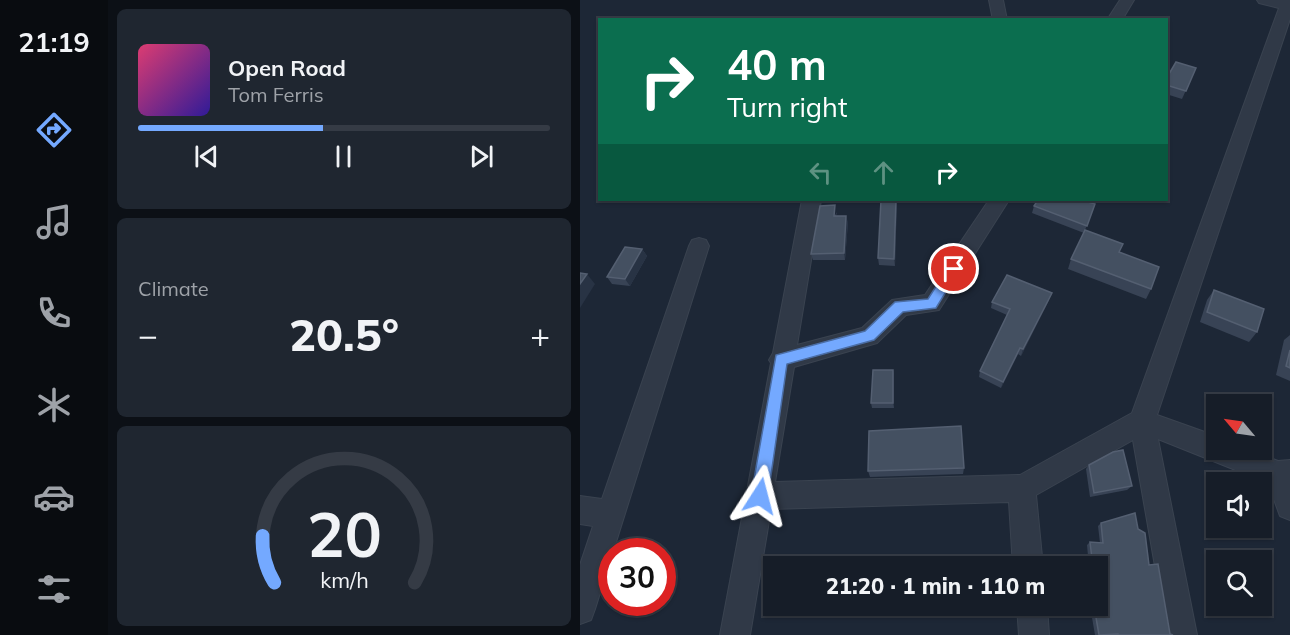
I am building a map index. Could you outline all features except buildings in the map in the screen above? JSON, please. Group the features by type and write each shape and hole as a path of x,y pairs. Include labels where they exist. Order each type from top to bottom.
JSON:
{"street":[{"path":"996,0 1000,18"},
{"path":"1115,18 1127,0"},
{"path":"1182,635 1142,421 1288,4 1264,0"},
{"path":"734,635 811,201"},
{"path":"781,360 869,336 900,306 931,304 998,201"},
{"path":"580,609 698,246"},
{"path":"1142,421 1206,446"},
{"path":"760,496 1022,488 1142,421"},
{"path":"1246,460 1284,473 1290,506"},
{"path":"1022,488 1027,556"},
{"path":"580,510 610,514"},
{"path":"1033,616 1034,635"}],"route":[{"path":"760,496 781,360 869,336 900,306 931,304 954,269"}]}
